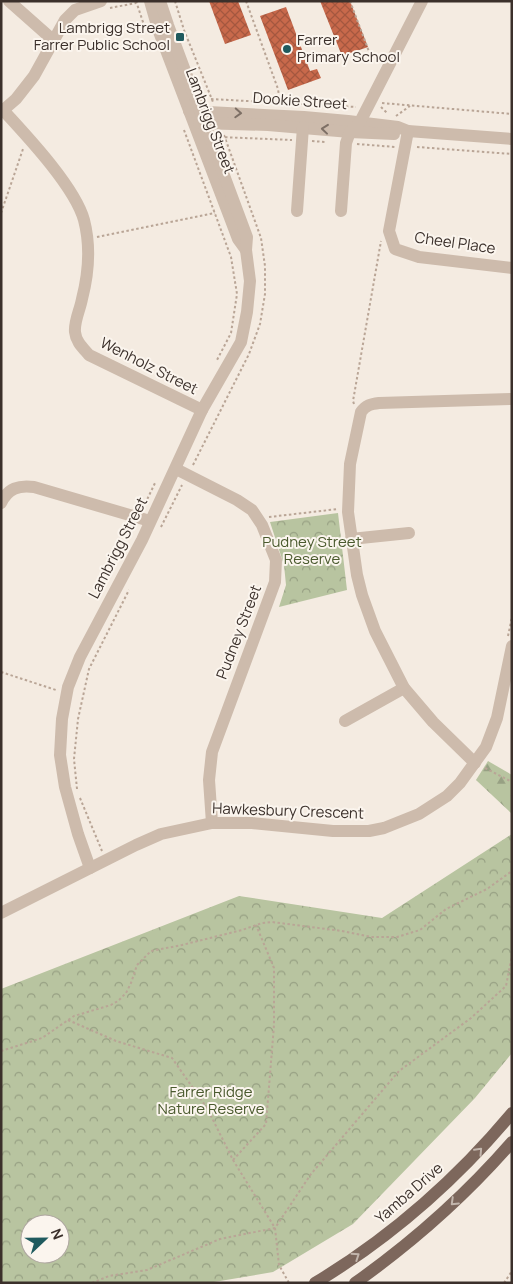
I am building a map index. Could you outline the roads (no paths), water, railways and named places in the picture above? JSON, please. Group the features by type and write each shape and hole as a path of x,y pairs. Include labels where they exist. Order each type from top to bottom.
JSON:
{"main road":[{"name":"Yamba Drive","path":"315,1283 390,1232 431,1198 469,1161 512,1112"},
{"path":"355,1283 442,1214 488,1169 512,1142"}],"street":[{"path":"9,1 53,40"},
{"name":"Lambrigg Street","path":"150,1 194,119"},
{"name":"Lambrigg Street","path":"90,868 78,834 65,786 60,755 62,719 67,694 80,657 142,540 150,521 182,472 202,410 241,342 247,312 250,281 246,250 247,237 199,139 160,1"},
{"path":"341,211 348,138 360,122 422,1"},
{"path":"2,111 26,89 42,64 65,20 83,4 102,5"},
{"name":"Wenholz Street","path":"2,111 27,136 70,191 83,218 88,239 88,278 76,322 76,339 89,355 202,410"},
{"name":"Dookie Street","path":"194,119 304,117 398,127 408,131 512,139"},
{"name":"Dookie Street","path":"218,118 304,127 348,138 398,134 408,131"},
{"path":"296,211 304,127"},
{"name":"Cheel Place","path":"408,131 389,231 395,249 419,257 512,268"},
{"path":"475,763 433,722 404,688 375,631 357,576 351,538 348,508 350,464 361,412 364,407 379,403 512,399"},
{"name":"Pudney Street","path":"182,472 237,500 252,510 259,519 276,560 276,582 212,752 209,780 212,823"},
{"path":"1,503 8,492 16,487 26,486 150,521"},
{"path":"351,538 409,533"},
{"name":"Hawkesbury Crescent","path":"1,913 162,834 212,823 252,823 351,832 384,828 419,814 447,796 465,777 486,746 497,718 510,641"},
{"path":"345,721 404,688"}],"place":[{"name":"Lambrigg Street Farrer Public School","path":"180,37"},
{"name":"Farrer Primary School","path":"287,49"}],"park label":[{"name":"Pudney Street Reserve","path":"312,550"},
{"name":"Farrer Ridge Nature Reserve","path":"211,1100"}]}
